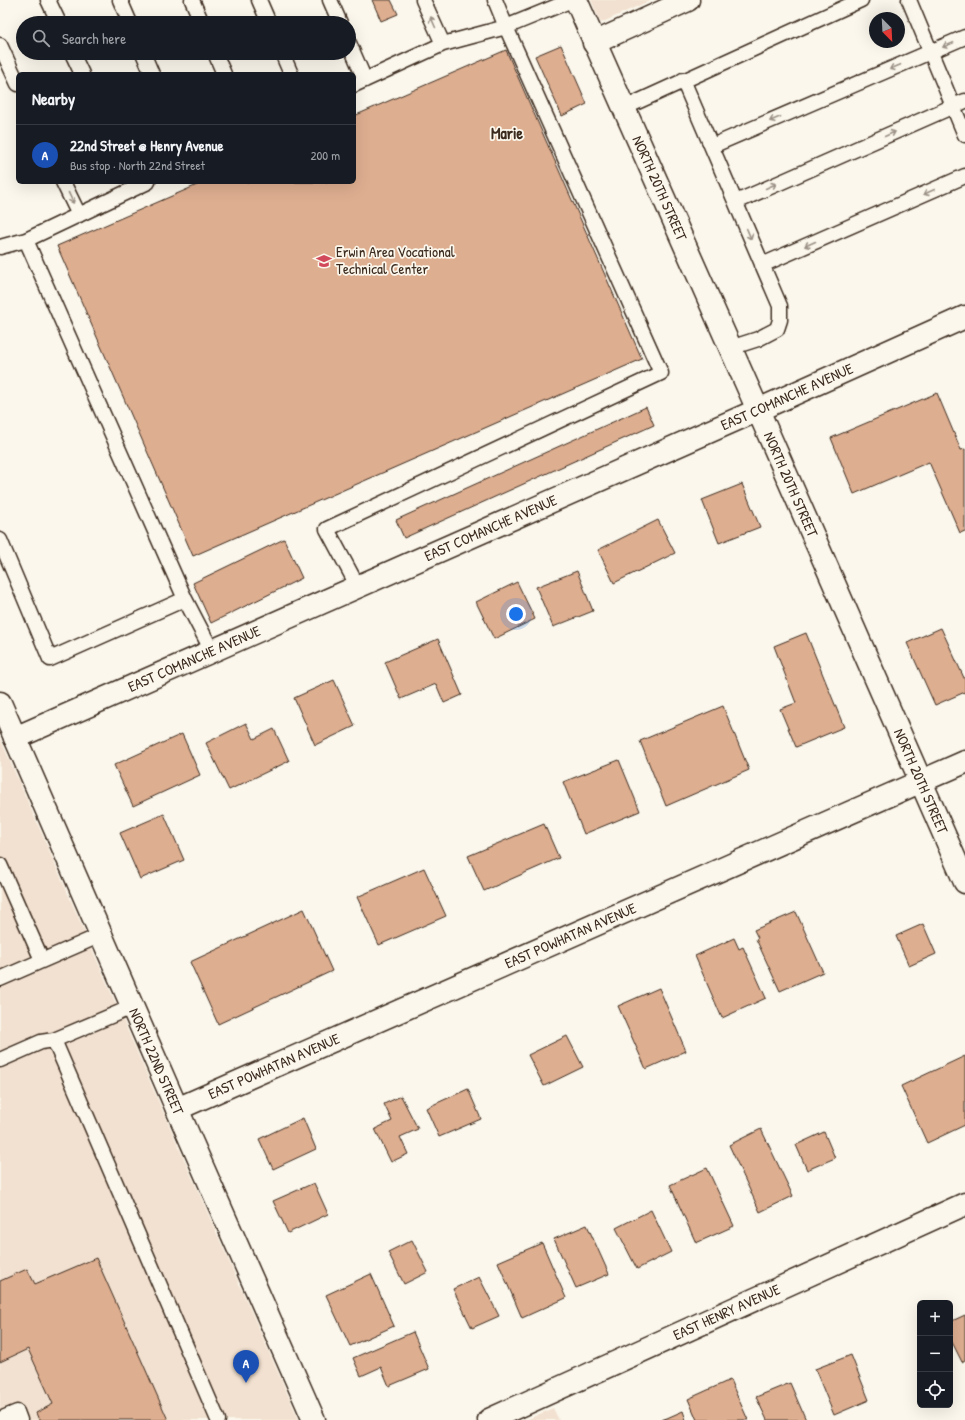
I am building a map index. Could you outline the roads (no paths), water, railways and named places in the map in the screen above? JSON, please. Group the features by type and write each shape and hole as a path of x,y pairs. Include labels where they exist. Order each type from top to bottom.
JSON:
{"street":[{"name":"NORTH 20TH STREET","path":"576,0 965,882"},
{"path":"594,43 660,6 688,0"},
{"name":"EAST COMANCHE AVENUE","path":"15,738 965,317"},
{"name":"NORTH 22ND STREET","path":"0,703 314,1420"},
{"name":"EAST POWHATAN AVENUE","path":"177,1109 965,762"},
{"name":"EAST HENRY AVENUE","path":"489,1420 965,1204"}],"lane":[{"path":"48,0 56,16"},
{"path":"120,0 127,16"},
{"path":"192,0 199,16"},
{"path":"259,0 266,16"},
{"path":"330,0 337,16"},
{"path":"423,0 442,44"},
{"path":"358,587 327,529 661,373 495,0"},
{"path":"354,60 360,83 442,44 506,27 572,0"},
{"path":"624,108 861,0"},
{"path":"909,0 930,52 959,103 965,135"},
{"path":"712,146 965,37"},
{"path":"0,45 16,80"},
{"path":"75,60 81,72"},
{"path":"146,60 151,72"},
{"path":"218,60 223,72"},
{"path":"285,60 290,72"},
{"path":"684,80 780,306 780,320 777,329 758,339 730,348"},
{"path":"736,202 959,103"},
{"path":"762,265 965,176"},
{"path":"65,184 79,215"},
{"path":"0,247 26,240 79,215 132,185"},
{"path":"26,240 185,599 212,651"},
{"path":"0,540 50,659 185,599"},
{"path":"0,865 42,960"},
{"path":"0,979 101,935"},
{"path":"0,1060 41,1042 54,1040 132,1007"},
{"path":"54,1040 218,1420"},
{"path":"0,1419 17,1412 20,1420"}],"place":[{"name":"Erwin Area Vocational Technical Center","path":"324,261"},
{"name":"22nd Street @ Henry Avenue","path":"246,1383"}],"district":[{"name":"Marie","path":"507,133"}]}
